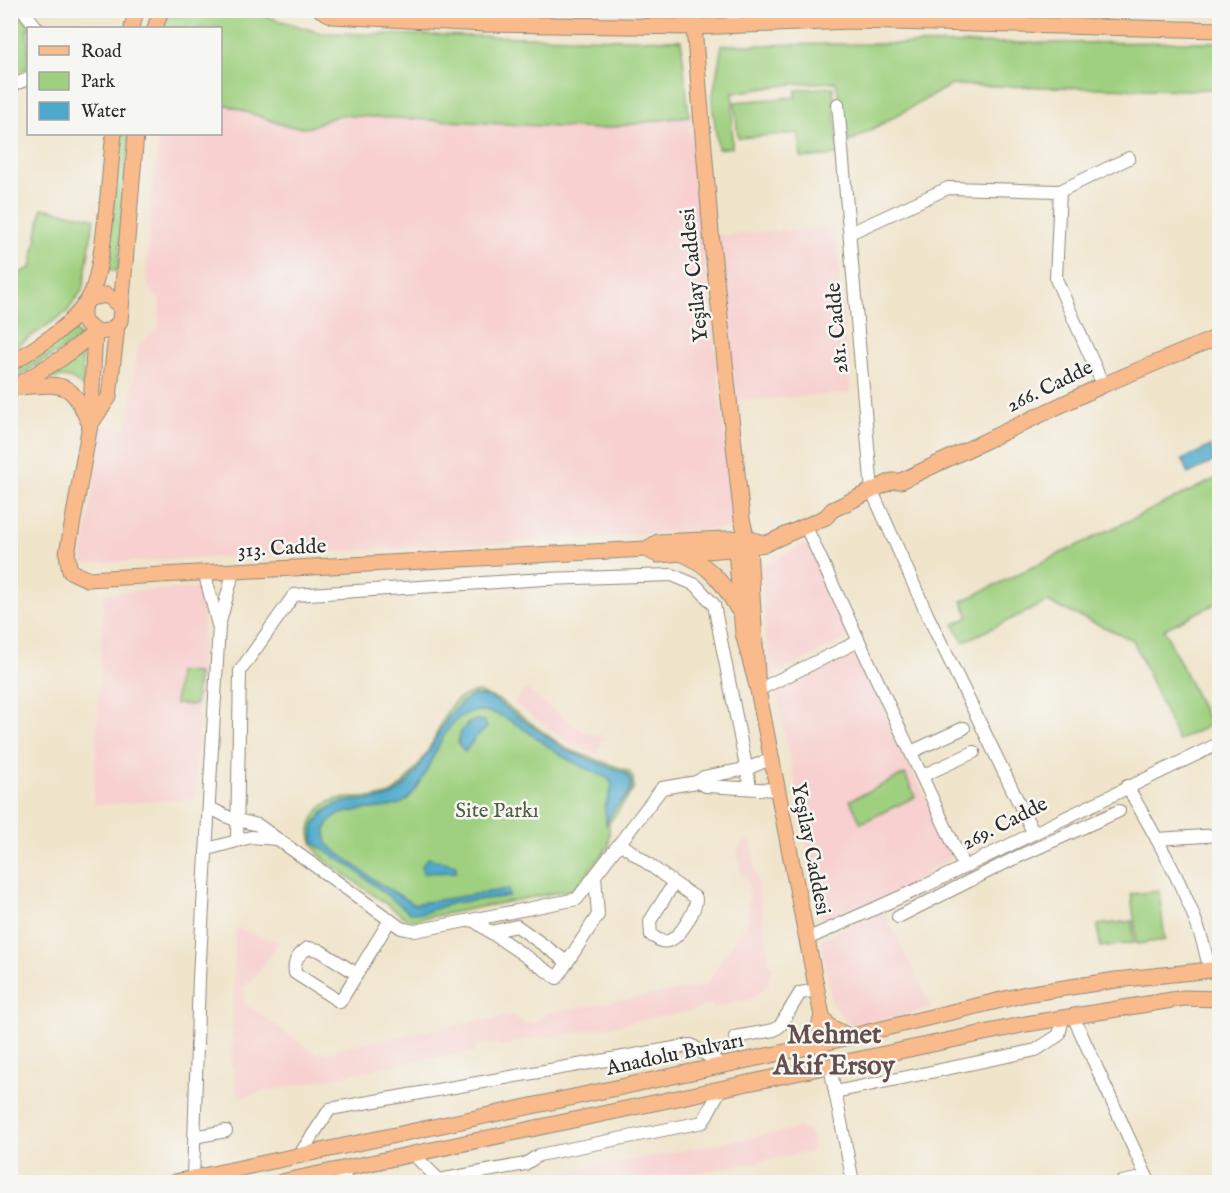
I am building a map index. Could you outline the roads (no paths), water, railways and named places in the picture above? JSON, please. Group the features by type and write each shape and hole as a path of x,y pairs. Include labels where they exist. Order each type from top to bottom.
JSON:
{"main road":[{"path":"132,27 136,10"},
{"path":"155,27 161,10"},
{"path":"321,10 333,16 503,18 694,27 733,18 852,16 967,17 1220,30"},
{"name":"Yeşilay Caddesi","path":"694,27 711,233 742,519 741,615 747,651 758,690"},
{"path":"114,135 101,247 83,321 94,332 106,333 117,326 121,315 119,305 124,287 129,183 135,135"},
{"path":"10,364 51,337 86,303 106,295 119,305"},
{"name":"313. Cadde","path":"90,425 109,397 117,326"},
{"path":"13,388 62,358 94,332"},
{"name":"313. Cadde","path":"94,332 90,425 67,554 70,571 87,579 205,575 646,549 658,542 742,543"},
{"name":"266. Cadde","path":"742,543 765,544 826,517 836,519 892,481 901,481 1103,385 1220,336"},
{"path":"13,388 52,384 67,387 80,399 90,425"},
{"name":"Yeşilay Caddesi","path":"742,543 758,690 822,1016"},
{"name":"313. Cadde","path":"646,549 658,555 742,543"},
{"path":"681,553 712,572 724,584 741,615"},
{"name":"Anadolu Bulvarı","path":"175,1182 724,1066 1026,994 1116,980 1214,970"},
{"name":"Anadolu Bulvarı","path":"281,1182 830,1067 936,1042 1184,998 1220,999"},
{"path":"822,1016 829,1026 850,1037"},
{"path":"799,1049 819,1027 822,1016"}],"street":[{"path":"23,10 37,27"},
{"path":"10,86 27,79"},
{"name":"281. Cadde","path":"838,104 873,495"},
{"path":"850,233 948,188 1060,191 1129,158"},
{"path":"1060,191 1056,279 1103,385"},
{"path":"873,495 1033,832"},
{"path":"806,527 964,867"},
{"path":"193,1180 199,977 219,626 232,573"},
{"path":"205,575 219,626"},
{"path":"237,840 240,670 294,595 672,575 696,585 714,605 750,787"},
{"path":"758,690 859,641"},
{"path":"910,752 964,728"},
{"name":"269. Cadde","path":"807,939 964,867 1127,786 1220,743"},
{"path":"922,776 974,752"},
{"path":"210,808 237,820 258,825 401,928 415,931 577,899 662,788 697,782 704,777 746,769 771,759"},
{"path":"697,782 706,786 777,790"},
{"path":"1127,786 1157,839 1206,945 1214,970"},
{"path":"898,917 1013,859 1119,811"},
{"path":"1157,839 1220,835"},
{"path":"208,849 251,837 278,839"},
{"path":"620,843 696,898 697,906 675,938 668,941 660,940 651,934 650,921 674,883"},
{"path":"1006,845 1013,859"},
{"path":"473,920 557,978 598,915 595,876"},
{"path":"357,974 320,950 308,948 300,953 294,964 295,973 340,1002 390,920"},
{"path":"490,932 517,926 567,962"},
{"path":"735,1037 780,1026 800,993 817,990"},
{"path":"835,1092 1036,1050 1059,1035 1068,1017"},
{"path":"1068,1017 1148,1180 1122,1182"},
{"path":"298,1157 330,1110 691,1045 724,1066"},
{"path":"830,1067 853,1182"},
{"path":"414,1155 439,1180 525,1164 539,1155 703,1122 720,1090"},
{"path":"194,1137 226,1131"},
{"path":"341,1182 348,1168"}],"water":[{"path":"1210,446 1217,460 1188,474 1182,460"},
{"path":"474,695 490,697 567,751 626,773 630,779 631,789 612,812 606,825 605,807 612,786 609,779 564,757 501,716 480,711 465,714 454,722 445,734 423,778 404,802 394,806 341,814 331,820 326,829 327,843 332,848 378,883 414,904 509,889 509,896 453,903 423,913 410,913 350,866 315,844 313,828 318,819 336,804 376,800 394,794 417,771 451,713"},
{"path":"476,720 485,721 487,728 475,738 465,752 458,743 460,734 468,723"},
{"path":"428,858 456,865 456,872 423,873 421,867"}],"district":[{"name":"Mehmet Akif Ersoy","path":"834,1052"}],"park label":[{"name":"Site Parkı","path":"497,811"}]}
